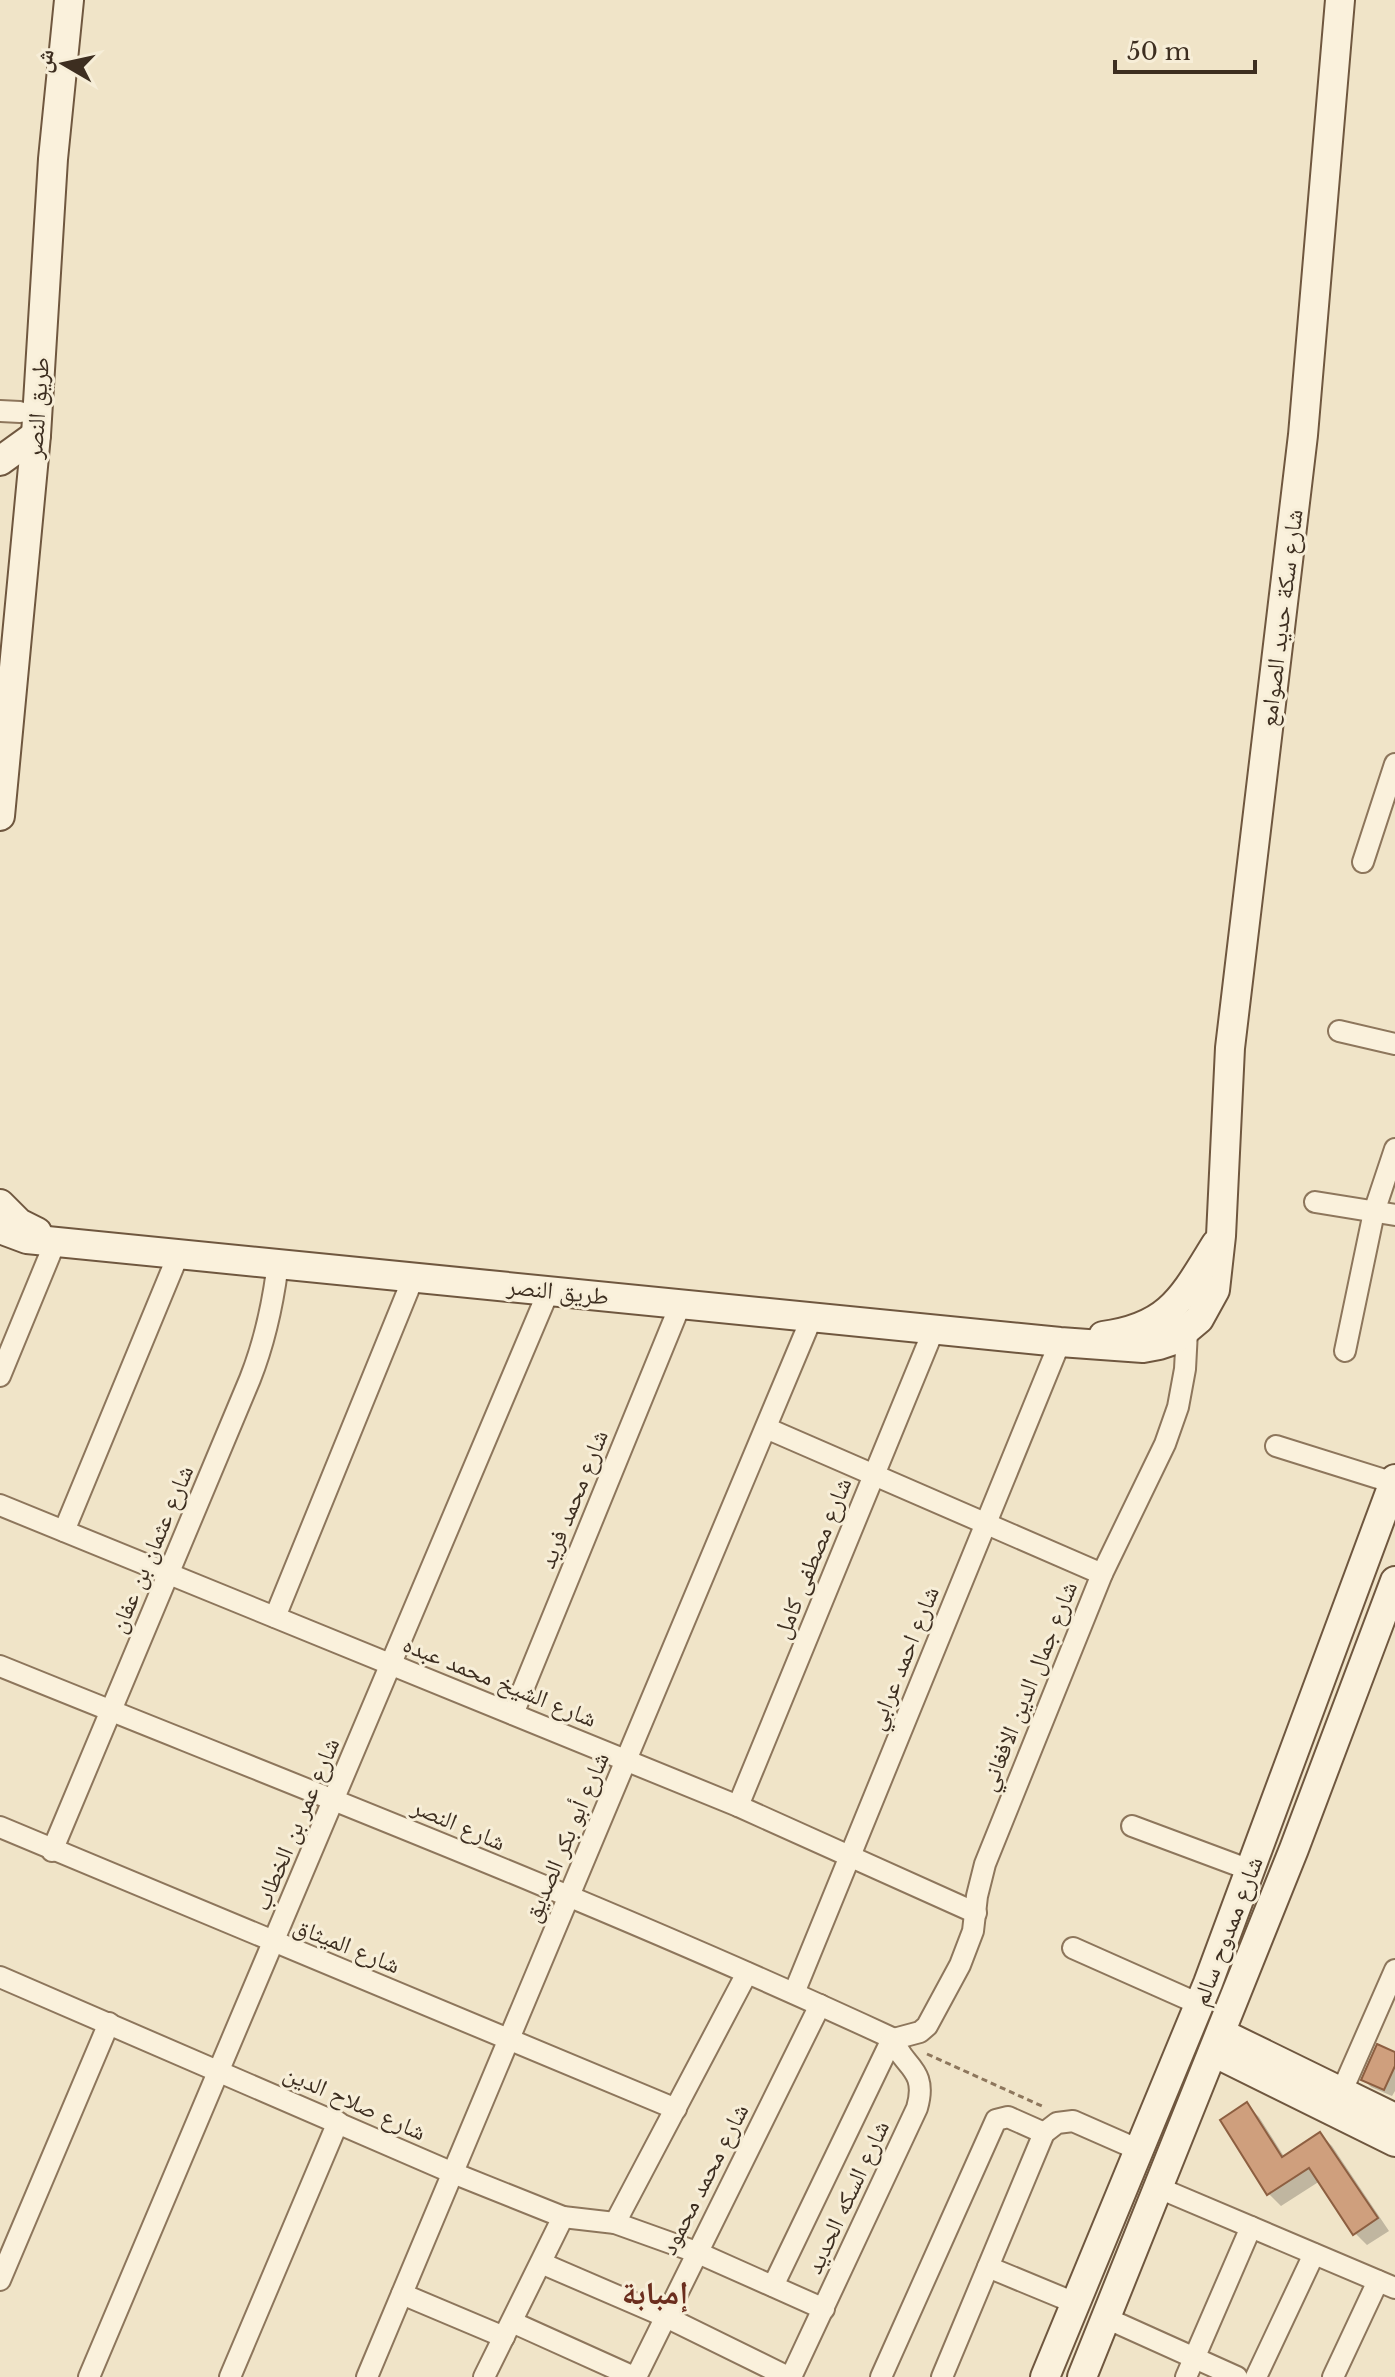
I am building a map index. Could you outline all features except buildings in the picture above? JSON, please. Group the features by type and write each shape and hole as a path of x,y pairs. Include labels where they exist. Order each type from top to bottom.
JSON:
{"street":[{"name":"طريق النصر","path":"0,816 14,434 35,157 51,0"},
{"name":"طريق النصر","path":"0,669 9,592 14,434 53,159 69,0"},
{"name":"شارع سكة حديد الصوامع","path":"1060,1342 1143,1348 1166,1343 1187,1331 1209,1305 1215,1290 1221,1236 1230,1048 1303,435 1340,0"},
{"path":"1363,862 1387,812 1395,764"},
{"path":"1339,1031 1395,1044"},
{"path":"1345,1351 1374,1212 1395,1149"},
{"path":"1315,1202 1395,1215"},
{"name":"طريق النصر","path":"0,1204 19,1223 56,1240"},
{"name":"طريق النصر","path":"0,1229 27,1239 1060,1342"},
{"path":"1060,1342 1123,1333 1151,1324 1174,1306 1221,1236"},
{"path":"0,1376 56,1240"},
{"path":"64,1531 179,1253"},
{"name":"شارع عثمان بن عفان","path":"52,1851 265,1341 278,1263"},
{"path":"275,1617 414,1276"},
{"name":"شارع عمر بن الخطاب","path":"89,2377 549,1290"},
{"name":"شارع محمد فريد","path":"513,1714 681,1303"},
{"name":"شارع أبو بكر الصديق","path":"367,2377 812,1317"},
{"name":"شارع مصطفى كامل","path":"738,1806 934,1329"},
{"name":"شارع جمال الدين الافغاني","path":"893,2039 920,2032 931,2021 968,1949 985,1864 1102,1574 1165,1444 1183,1382 1187,1331"},
{"name":"شارع احمد عرابي","path":"794,1993 1060,1342"},
{"path":"766,1428 1102,1574"},
{"path":"1276,1446 1394,1481"},
{"name":"شارع ممدوح سالم","path":"1045,2377 1199,2004 1394,1481"},
{"name":"شارع الشيخ محمد عبده","path":"0,1505 738,1806 976,1913"},
{"path":"1365,1562 1395,1579"},
{"name":"شارع ممدوح سالم","path":"1082,2377 1294,1849 1395,1579"},
{"name":"شارع النصر","path":"0,1666 569,1897 893,2039"},
{"path":"1132,1826 1250,1870"},
{"name":"شارع الميثاق","path":"0,1827 676,2109"},
{"path":"1262,1837 1294,1849"},
{"path":"1073,1948 1199,2004"},
{"path":"615,2223 747,1973"},
{"path":"1338,2102 1394,1976"},
{"name":"شارع صلاح الدين","path":"0,1977 453,2173 563,2217 615,2223 696,2252 824,2309"},
{"name":"شارع محمد محمود","path":"635,2377 820,2005"},
{"path":"0,2280 109,2023"},
{"path":"773,2286 893,2039"},
{"name":"شارع السكه الحديد","path":"790,2377 920,2098 914,2070 893,2039"},
{"path":"1217,2042 1338,2102 1395,2142"},
{"path":"1338,2102 1395,2118"},
{"path":"881,2377 996,2120 1008,2117 1044,2133"},
{"path":"942,2377 1044,2133 1057,2123 1073,2121 1139,2150"},
{"path":"230,2377 338,2122"},
{"path":"1159,2188 1387,2285 1333,2377"},
{"path":"484,2377 563,2217"},
{"path":"1190,2368 1251,2227"},
{"path":"1256,2377 1314,2254"},
{"path":"541,2263 664,2316 790,2377"},
{"path":"988,2267 1075,2303"},
{"path":"402,2294 635,2377"},
{"path":"1106,2318 1190,2368 1237,2377"}],"path":[{"path":"943,2061 1038,2104"}],"district":[{"name":"إمبابة","path":"655,2293"}]}
